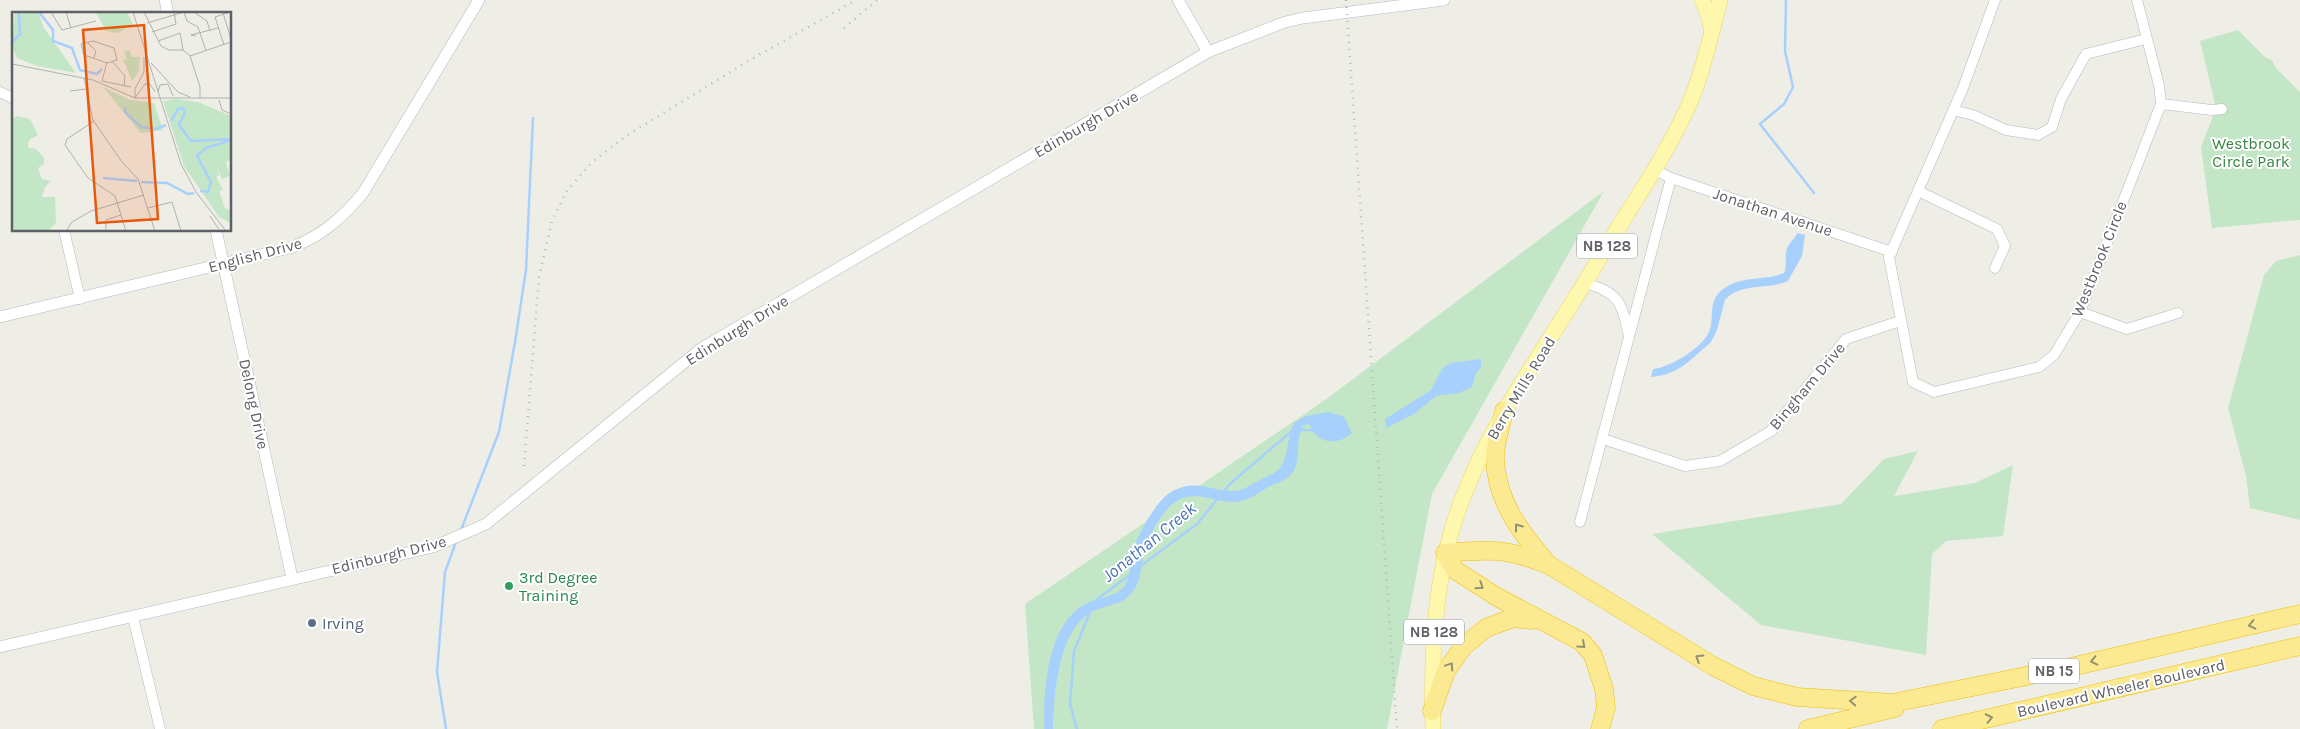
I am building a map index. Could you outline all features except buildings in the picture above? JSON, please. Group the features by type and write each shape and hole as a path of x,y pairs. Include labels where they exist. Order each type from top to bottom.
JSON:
{"highway":[{"path":"1504,411 1495,459 1500,486 1511,517 1549,565"},
{"path":"1600,729 1606,708 1604,690 1593,655 1582,642 1540,622 1455,570 1445,553 1502,550 1524,555 1549,565 1713,666 1753,686 1797,697 1893,703 2056,670"},
{"name":"Boulevard Wheeler Boulevard","path":"1808,729 2300,614"},
{"path":"1432,711 1446,670 1464,647 1486,628 1513,618 1540,622"},
{"name":"Boulevard Wheeler Boulevard","path":"1942,729 2300,646"}],"main road":[{"path":"1702,0 1710,19 1711,33"},
{"name":"NB 128","path":"1711,33 1720,0"},
{"name":"Berry Mills Road","path":"1433,729 1431,680 1434,632 1445,553 1465,492 1504,411 1655,170 1690,102 1700,76 1711,33"}],"street":[{"name":"English Drive","path":"0,317 293,247 311,240 346,213 363,193 478,0"},
{"path":"1178,0 1208,52"},
{"name":"Edinburgh Drive","path":"0,648 292,578 433,547 486,524 702,348 1208,52 1285,22 1303,18 1444,0"},
{"name":"Westbrook Circle","path":"1995,0 1953,110 1889,257 1913,382 1934,392 2039,367 2054,355 2080,312 2161,104 2159,85 2137,0"},
{"path":"1953,110 1973,115 2006,130 2038,135 2052,127 2061,99 2086,54 2146,39"},
{"path":"0,92 12,98"},
{"path":"2161,104 2212,110 2222,109"},
{"name":"Jonathan Avenue","path":"1655,170 1671,178 1892,252"},
{"path":"1580,522 1671,178"},
{"path":"1918,190 1996,229 2005,246 1995,268"},
{"path":"64,231 80,299"},
{"name":"Delong Drive","path":"216,231 292,578"},
{"path":"1585,283 1607,289 1618,301 1625,317 1629,340"},
{"path":"2080,312 2127,329 2178,313"},
{"name":"Bingham Drive","path":"1603,439 1684,466 1720,461 1770,431 1846,339 1900,321"},
{"path":"133,617 160,729"}],"green space":[{"name":"Westbrook Circle Park","path":"2238,30 2266,58 2272,60 2276,68 2300,92 2300,220 2212,228 2201,147 2216,108 2200,41"},
{"path":"1604,191 1432,494 1387,729 1034,729 1025,604 1325,400"},
{"path":"2300,255 2300,520 2250,508 2246,476 2228,408 2264,275 2276,261"},
{"path":"1918,451 1894,496 1975,483 2013,465 2003,536 1946,541 1932,554 1926,655 1761,625 1652,534 1841,504 1884,459"}],"water":[{"path":"1797,233 1805,235 1802,256 1788,281 1780,284 1747,288 1731,294 1725,300 1717,330 1711,342 1677,370 1661,376 1651,377 1653,369 1676,361 1700,344 1705,338 1711,327 1714,300 1722,290 1737,282 1784,273 1787,249"},
{"path":"1481,359 1481,368 1476,373 1472,387 1459,393 1436,396 1414,414 1386,428 1385,419 1431,390 1442,369 1450,363"},
{"path":"1329,412 1344,417 1352,433 1341,440 1327,441 1316,436 1309,424 1304,425 1299,436 1296,467 1286,479 1249,498 1236,502 1197,496 1182,499 1174,503 1160,518 1148,539 1139,580 1131,594 1122,601 1093,611 1081,620 1072,632 1060,664 1053,729 1044,729 1045,697 1050,660 1062,627 1072,614 1085,604 1112,595 1125,585 1129,576 1136,541 1144,525 1160,502 1171,492 1188,486 1237,491 1272,474 1284,462 1294,423 1306,416"}],"waterway":[{"name":"Jonathan Creek","path":"1786,0 1785,51 1793,87 1784,104 1760,124 1814,193"},
{"path":"461,530 499,432 515,342 526,270 533,118"},
{"name":"Jonathan Creek","path":"1224,491 1293,430"},
{"name":"Jonathan Creek","path":"1298,430 1315,430"},
{"name":"Jonathan Creek","path":"1139,567 1197,524 1219,497"},
{"path":"446,729 437,672 445,572 456,542"},
{"name":"Jonathan Creek","path":"1096,600 1131,574"},
{"name":"Jonathan Creek","path":"1077,729 1070,704 1074,651 1090,612"}],"railway":[{"path":"524,466 539,277 552,221 566,192 591,163 626,136 750,60 856,0"},
{"path":"844,28 877,0"},
{"path":"1346,0 1397,729"}],"place":[{"name":"3rd Degree Training","path":"509,586"},
{"name":"Irving","path":"312,623"}]}
